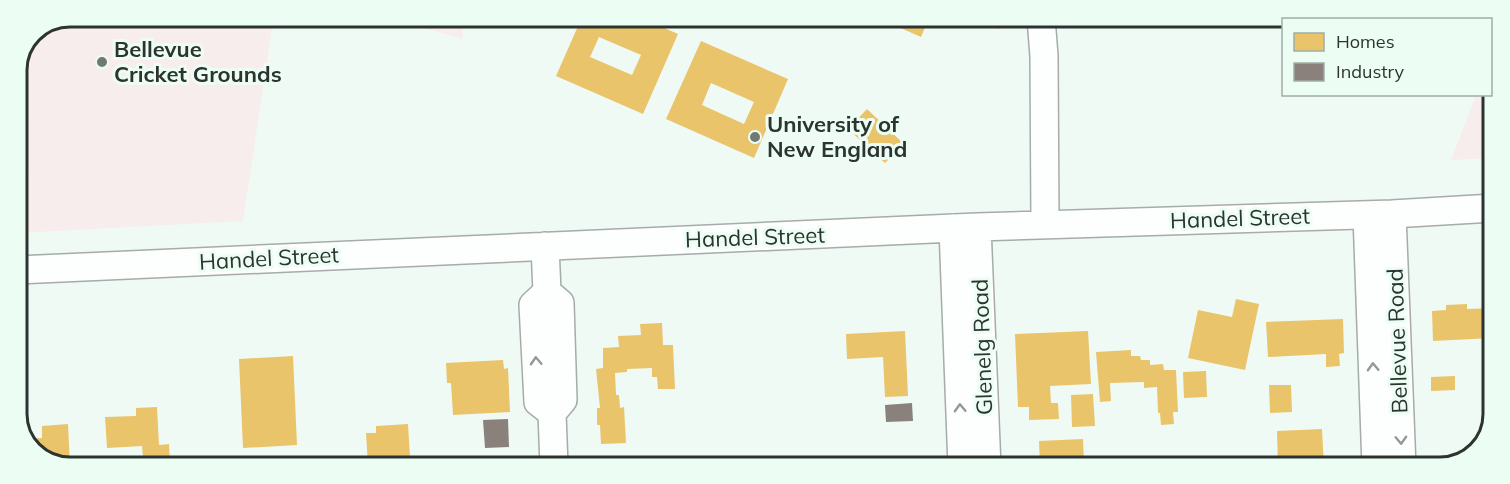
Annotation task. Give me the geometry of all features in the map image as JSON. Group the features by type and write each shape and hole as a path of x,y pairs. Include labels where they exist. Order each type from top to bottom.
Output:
{"street":[{"path":"1042,27 1044,56 1045,224"},
{"name":"Handel Street","path":"27,270 965,227 1483,209"},
{"name":"Bellevue Road","path":"1376,457 1380,214"},
{"name":"Bellevue Road","path":"1380,214 1401,457"},
{"name":"Glenelg Road","path":"962,457 965,227"},
{"name":"Glenelg Road","path":"965,227 986,457"},
{"path":"545,246 547,292 533,305 538,402 552,413 554,457"}],"shaded area":[{"path":"70,27 272,27 243,221 27,232 27,70 34,46 46,34"},
{"path":"419,27 462,27 463,39"},
{"path":"1476,96 1483,96 1483,158 1451,160"}],"building: Homes":[{"path":"578,27 662,27 678,34 643,114 556,76","holes":["599,37 641,55 632,75 590,57"]},
{"path":"898,27 925,27 921,37"},
{"path":"701,41 788,79 754,158 666,119","holes":["711,83 754,102 744,124 702,105"]},
{"path":"867,109 904,144 885,163 848,129"},
{"path":"1236,299 1259,304 1245,370 1188,358 1198,310 1232,317"},
{"path":"1467,304 1467,309 1483,308 1483,338 1433,341 1432,311 1446,310 1446,305"},
{"path":"1343,319 1344,353 1339,354 1340,366 1326,367 1326,354 1268,357 1266,322"},
{"path":"662,323 663,345 673,345 675,389 658,389 657,377 652,377 652,368 627,369 627,372 615,373 616,395 619,395 620,408 624,407 626,443 601,444 600,425 597,425 597,408 600,408 596,369 603,368 603,348 619,347 618,336 641,335 640,324"},
{"path":"905,331 908,396 885,397 883,357 847,359 846,334"},
{"path":"1088,331 1091,384 1050,386 1051,403 1058,403 1059,419 1029,420 1029,407 1018,407 1015,334"},
{"path":"1131,350 1131,356 1140,356 1141,360 1150,360 1150,365 1163,364 1164,370 1176,370 1178,412 1173,412 1174,424 1161,425 1157,387 1144,388 1144,382 1110,383 1111,401 1100,402 1096,352"},
{"path":"293,356 297,445 243,448 239,359"},
{"path":"503,360 504,369 508,368 510,412 453,415 451,383 447,383 446,363"},
{"path":"1206,371 1207,397 1184,398 1183,372"},
{"path":"1455,376 1455,390 1431,391 1431,377"},
{"path":"1269,385 1291,385 1292,412 1270,413"},
{"path":"1093,394 1095,426 1072,427 1071,395"},
{"path":"157,407 159,445 169,444 170,457 143,457 142,446 107,448 105,417 136,416 136,408"},
{"path":"68,424 70,457 51,453 34,438 42,438 42,426"},
{"path":"408,424 410,457 367,457 366,433 376,433 376,426"},
{"path":"1322,429 1323,457 1278,457 1277,431"},
{"path":"1083,439 1084,457 1040,457 1039,441"}],"building: Industry":[{"path":"912,403 913,421 886,422 885,405"},
{"path":"508,419 509,447 485,448 483,420"}],"place":[{"name":"Bellevue Cricket Grounds","path":"102,62"},
{"name":"University of New England","path":"755,137"}]}
